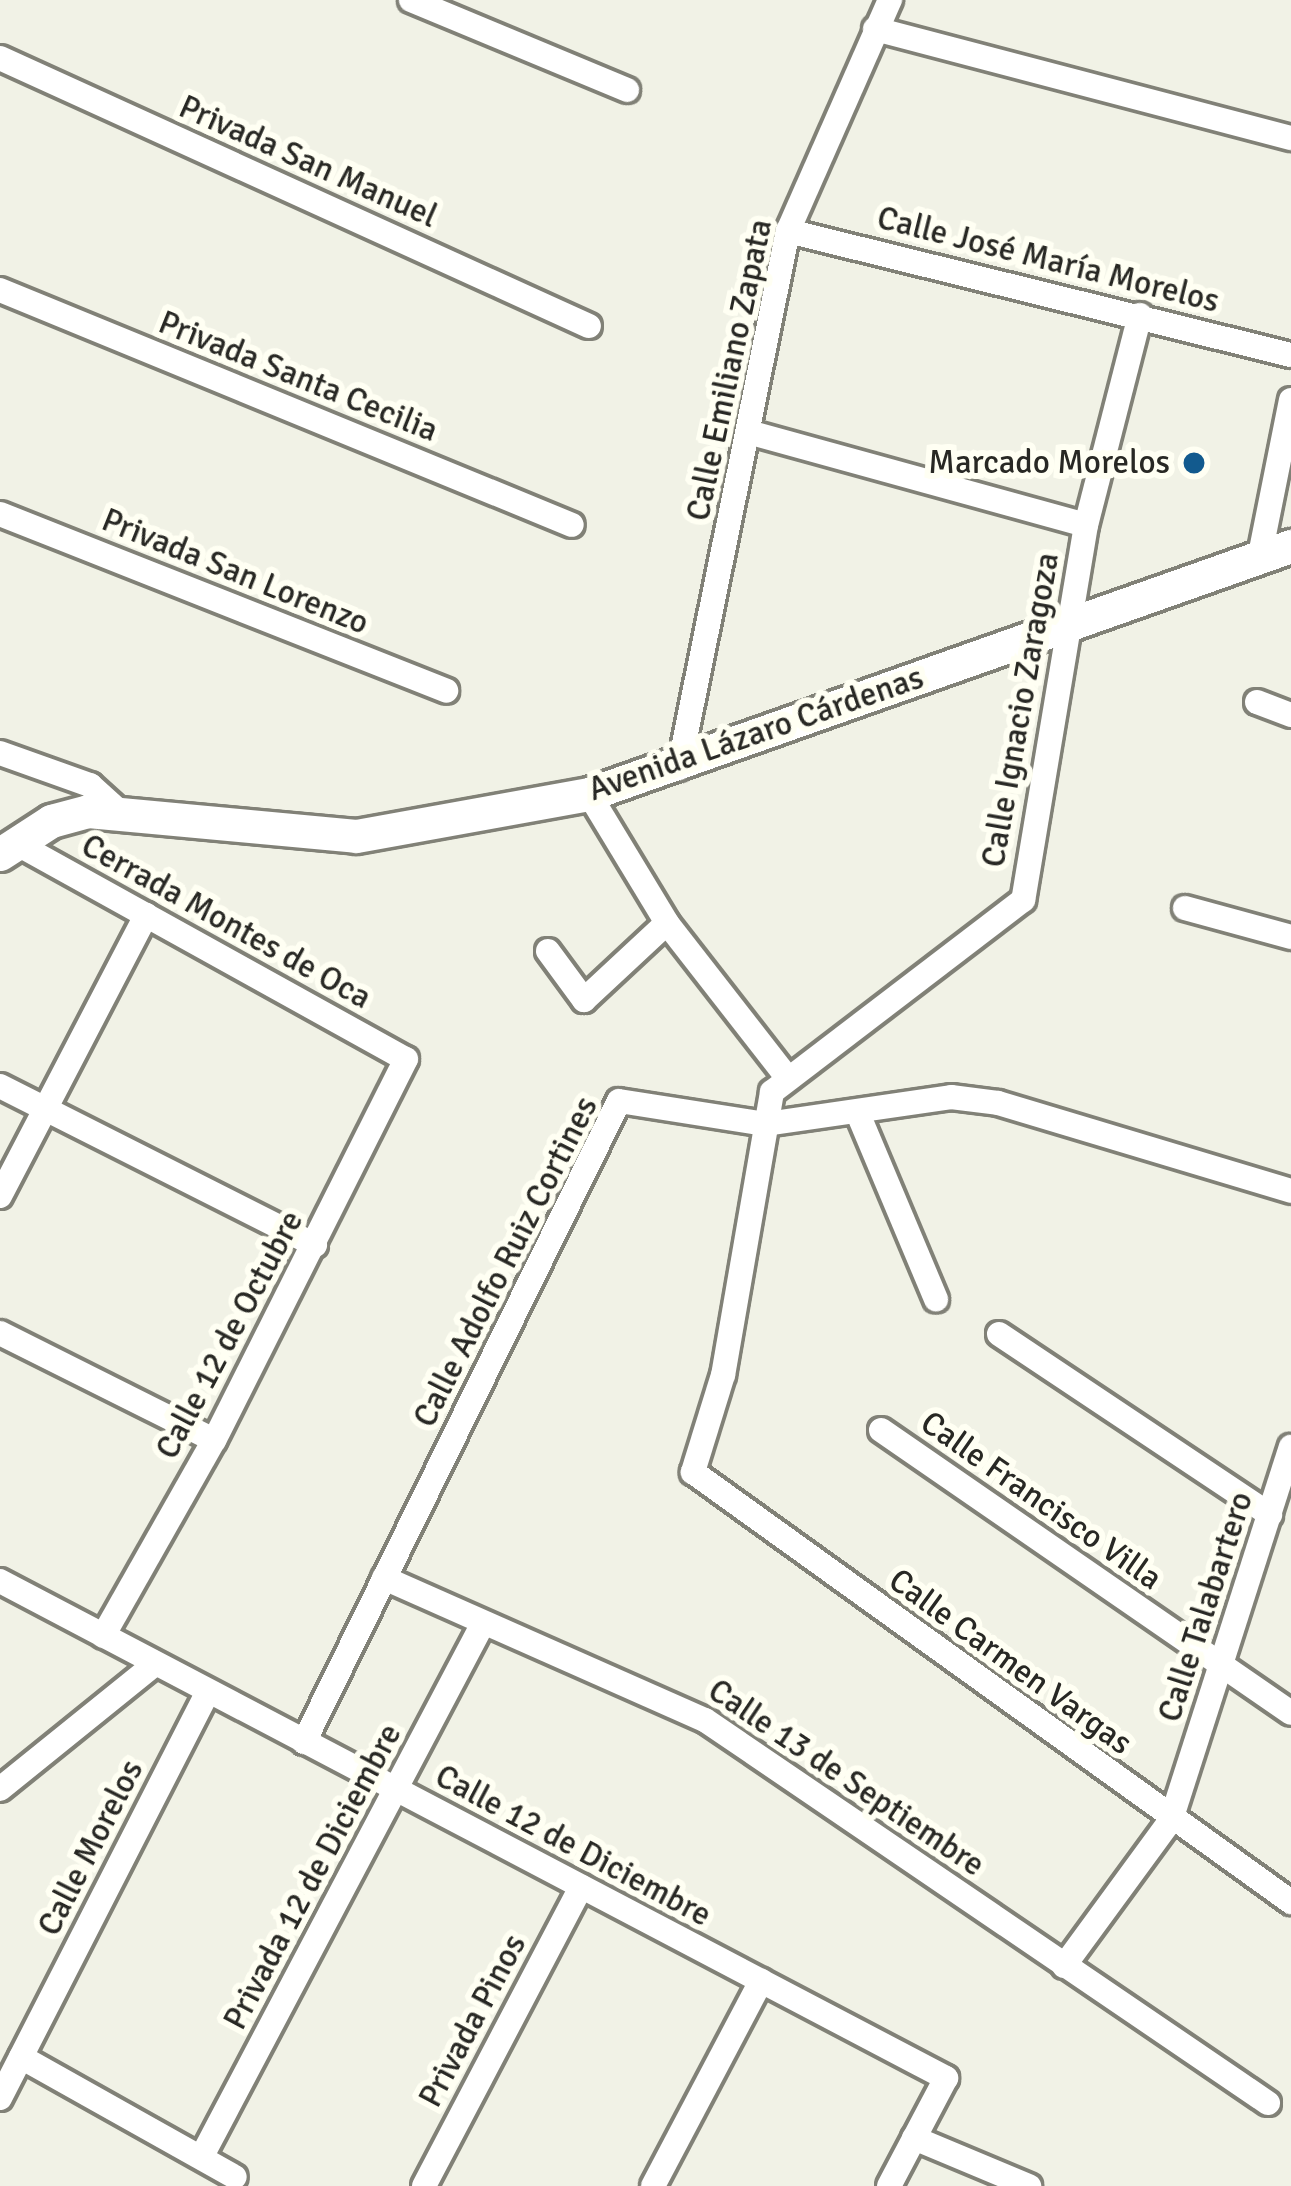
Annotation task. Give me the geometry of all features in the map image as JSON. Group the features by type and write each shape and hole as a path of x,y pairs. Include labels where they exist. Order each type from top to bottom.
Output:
{"street":[{"path":"412,0 627,90"},
{"name":"Calle Emiliano Zapata","path":"679,768 752,433 788,231 890,0"},
{"path":"875,29 1291,138"},
{"name":"Privada San Manuel","path":"0,58 589,326"},
{"name":"Calle José María Morelos","path":"788,231 1291,355"},
{"name":"Privada Santa Cecilia","path":"0,290 572,525"},
{"name":"Calle Ignacio Zaragoza","path":"693,1472 723,1376 772,1092 1023,900 1086,525 1140,315"},
{"path":"1276,551 1291,400"},
{"path":"752,433 1086,525"},
{"name":"Privada San Lorenzo","path":"0,514 446,691"},
{"name":"Avenida Lázaro Cárdenas","path":"7,848 51,821 119,811 356,836 590,794 679,768 1276,551"},
{"path":"1257,702 1291,715"},
{"path":"0,753 90,785 119,811"},
{"path":"590,794 667,922 787,1077"},
{"name":"Cerrada Montes de Oca","path":"7,848 146,915 406,1059"},
{"path":"1184,908 1291,937"},
{"path":"0,1196 146,915"},
{"path":"548,951 584,1000 667,922"},
{"name":"Calle 12 de Octubre","path":"103,1636 214,1440 406,1059"},
{"path":"0,1086 315,1245"},
{"name":"Calle Adolfo Ruiz Cortines","path":"304,1742 620,1101 766,1124 859,1117 951,1097 998,1103 1291,1191"},
{"path":"859,1117 936,1299"},
{"path":"0,1333 214,1440"},
{"path":"999,1334 1270,1515"},
{"name":"Calle Francisco Villa","path":"881,1430 1291,1713"},
{"name":"Calle Talabartero","path":"1064,1966 1171,1820 1291,1447"},
{"name":"Calle Carmen Vargas","path":"693,1472 1171,1820 1291,1901"},
{"name":"Calle 13 de Septiembre","path":"384,1578 481,1627 596,1666 705,1720 1268,2103"},
{"name":"Calle 12 de Diciembre","path":"0,1581 946,2078 914,2138"},
{"name":"Privada 12 de Diciembre","path":"202,2156 481,1627"},
{"path":"0,1789 155,1664"},
{"name":"Calle Morelos","path":"0,2098 208,1692"},
{"name":"Privada Pinos","path":"424,2186 581,1887"},
{"path":"653,2186 761,1982"},
{"path":"21,2057 235,2177"},
{"path":"889,2186 914,2138 1029,2186"}],"place":[{"name":"Marcado Morelos","path":"1194,463"}]}
